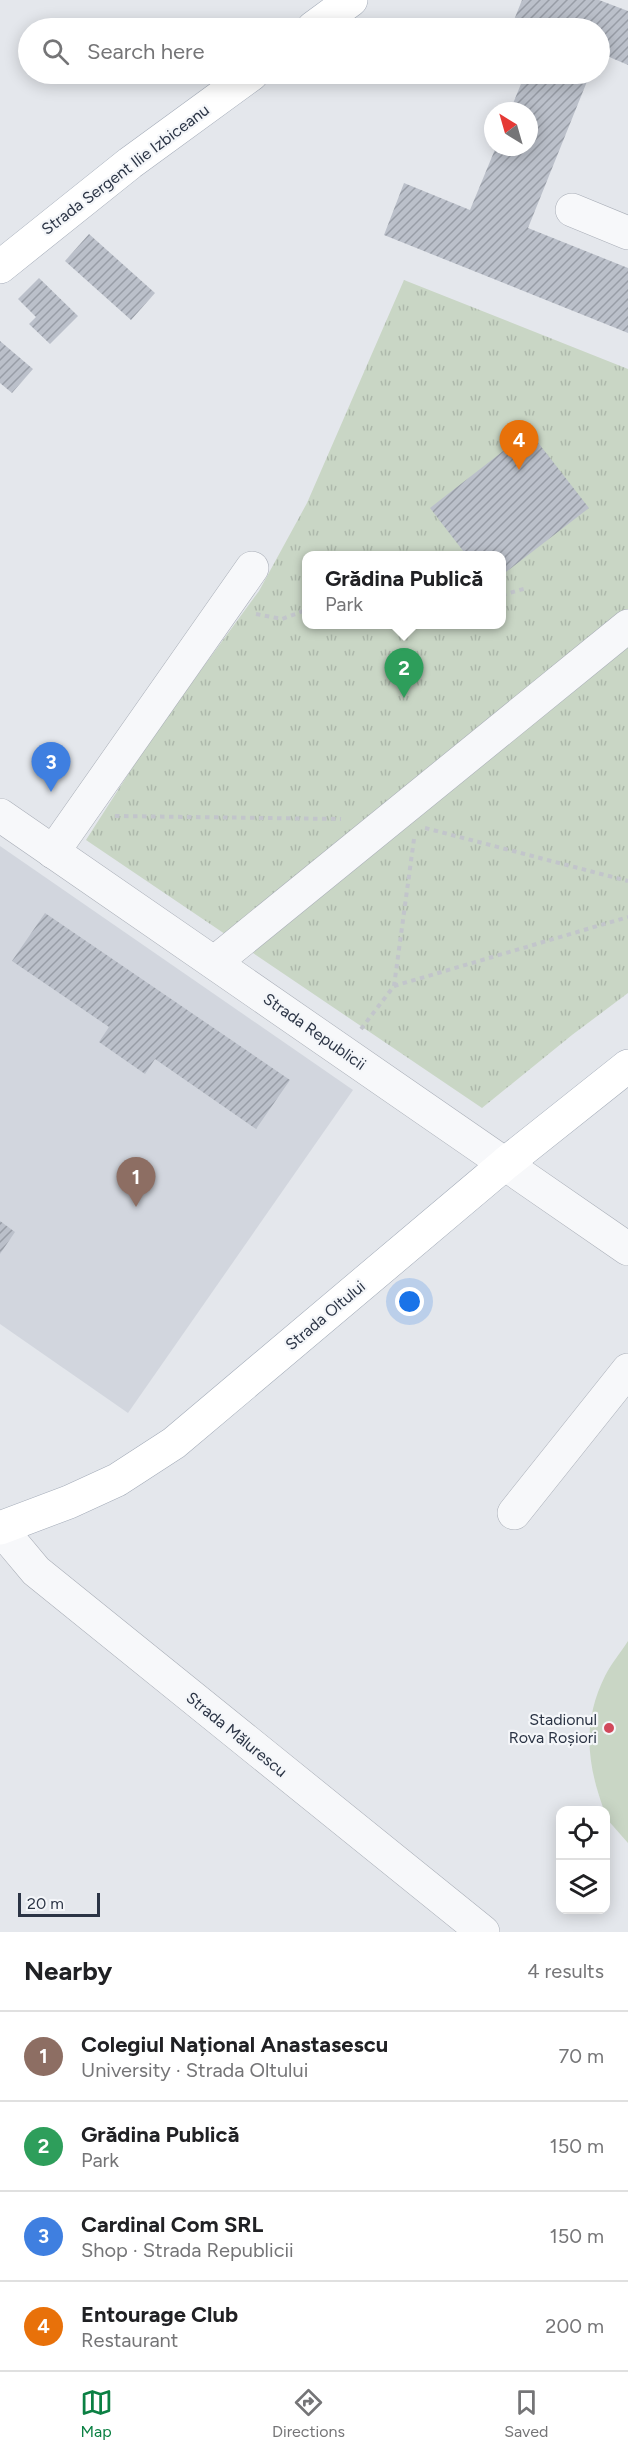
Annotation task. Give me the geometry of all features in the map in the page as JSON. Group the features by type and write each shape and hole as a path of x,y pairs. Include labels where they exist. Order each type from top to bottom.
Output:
{"main road":[{"path":"327,18 351,0"},
{"name":"Strada Sergent Ilie Izbiceanu","path":"0,267 130,163 238,84"},
{"name":"Strada Oltului","path":"0,1528 69,1502 117,1480 174,1443 506,1163 628,1066"}],"street":[{"path":"572,210 628,233"},
{"path":"53,852 252,568"},
{"path":"215,962 628,626"},
{"name":"Strada Republicii","path":"0,815 628,1249"},
{"path":"514,1513 628,1370"},
{"name":"Strada Mălurescu","path":"0,1528 36,1571 483,1932"}],"path":[{"path":"506,594 527,588"},
{"path":"226,608 282,619 302,612"},
{"path":"344,1051 394,986 414,837"},
{"path":"394,986 628,917"}],"shaded area":[{"path":"0,846 353,1090 128,1413 0,1324"}],"green space":[{"path":"404,280 628,369 628,993 482,1108 86,840 154,734 259,591 307,503"},
{"name":"Stadionul Rova Roșiori","path":"628,1641 628,1843 610,1823 610,1806 603,1806 591,1760 590,1726 598,1693 607,1672"}],"building":[{"path":"522,0 599,0 628,11 628,65 610,57 610,18 515,18"},
{"path":"521,84 586,84 528,228 628,268 628,333 384,235 404,183 470,210 492,156 538,156 538,102 514,102"},
{"path":"89,234 155,293 131,320 65,261"},
{"path":"39,278 78,316 50,344 29,324 36,317 18,299"},
{"path":"0,341 33,369 12,393 0,383"},
{"path":"529,431 589,508 506,572 506,551 463,551 430,508"},
{"path":"45,913 290,1080 256,1129 155,1059 145,1074 99,1042 109,1027 12,961"},
{"path":"0,1221 15,1232 0,1254"}],"place":[{"name":"Entourage Club","path":"519,470"},
{"name":"Grădina Publică","path":"404,698"},
{"name":"Cardinal Com SRL","path":"51,792"},
{"name":"Colegiul Național Anastasescu","path":"136,1207"},
{"name":"Stadionul Rova Roșiori","path":"609,1728"}]}
